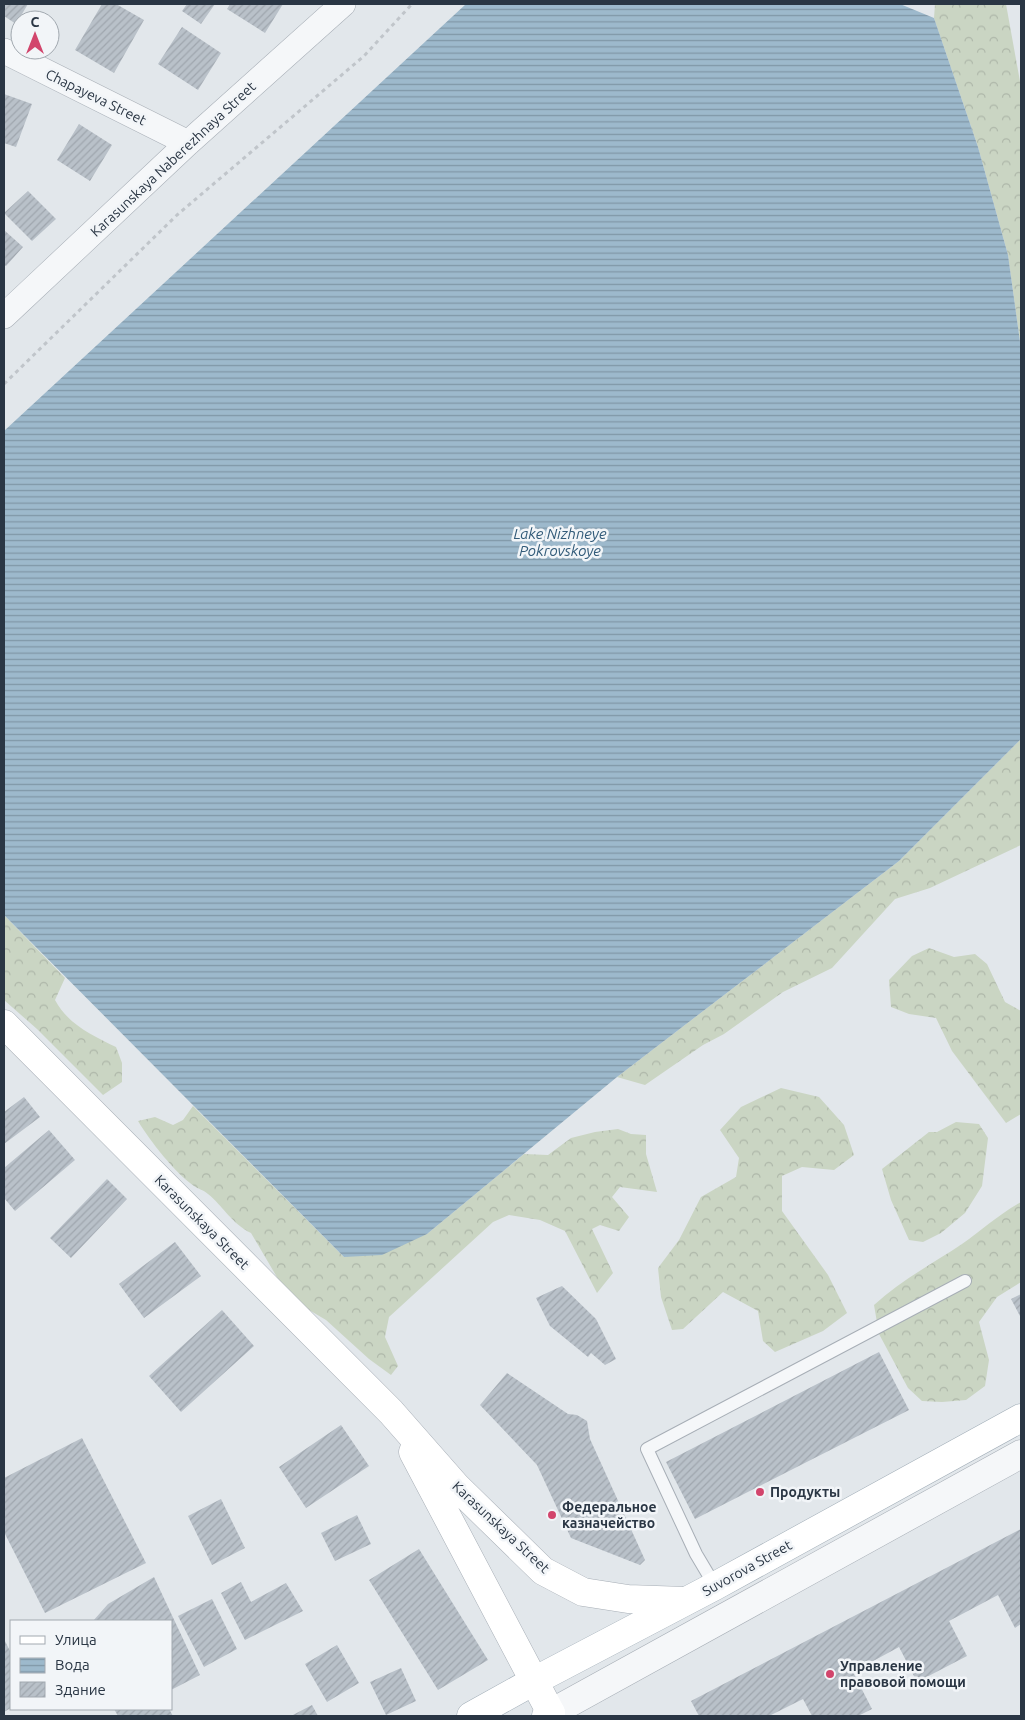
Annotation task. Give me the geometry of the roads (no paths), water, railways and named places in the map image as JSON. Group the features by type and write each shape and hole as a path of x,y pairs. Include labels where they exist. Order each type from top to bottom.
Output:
{"main road":[{"name":"Karasunskaya Street","path":"4,1024 399,1421 456,1486 543,1571 583,1592 628,1599 685,1601"},
{"name":"Suvorova Street","path":"471,1716 716,1586 1021,1418"},
{"name":"Karasunskaya Street","path":"399,1421 425,1477 534,1681 550,1715"}],"street":[{"name":"Karasunskaya Naberezhnaya Street","path":"4,316 188,143 343,4"},
{"name":"Chapayeva Street","path":"4,51 188,143"},
{"path":"550,1715 1021,1454"}],"lane":[{"path":"716,1586 696,1554 648,1449 964,1280"}],"water":[{"name":"Lake Nizhneye Pokrovskoye","path":"466,4 900,4 934,18 978,147 1008,255 1021,349 1021,739 899,861 617,1077 427,1234 382,1255 344,1257 4,915 4,431"}],"place":[{"name":"Продукты","path":"760,1492"},
{"name":"Федеральное казначейство","path":"552,1515"},
{"name":"Управление правовой помощи","path":"830,1674"}]}
